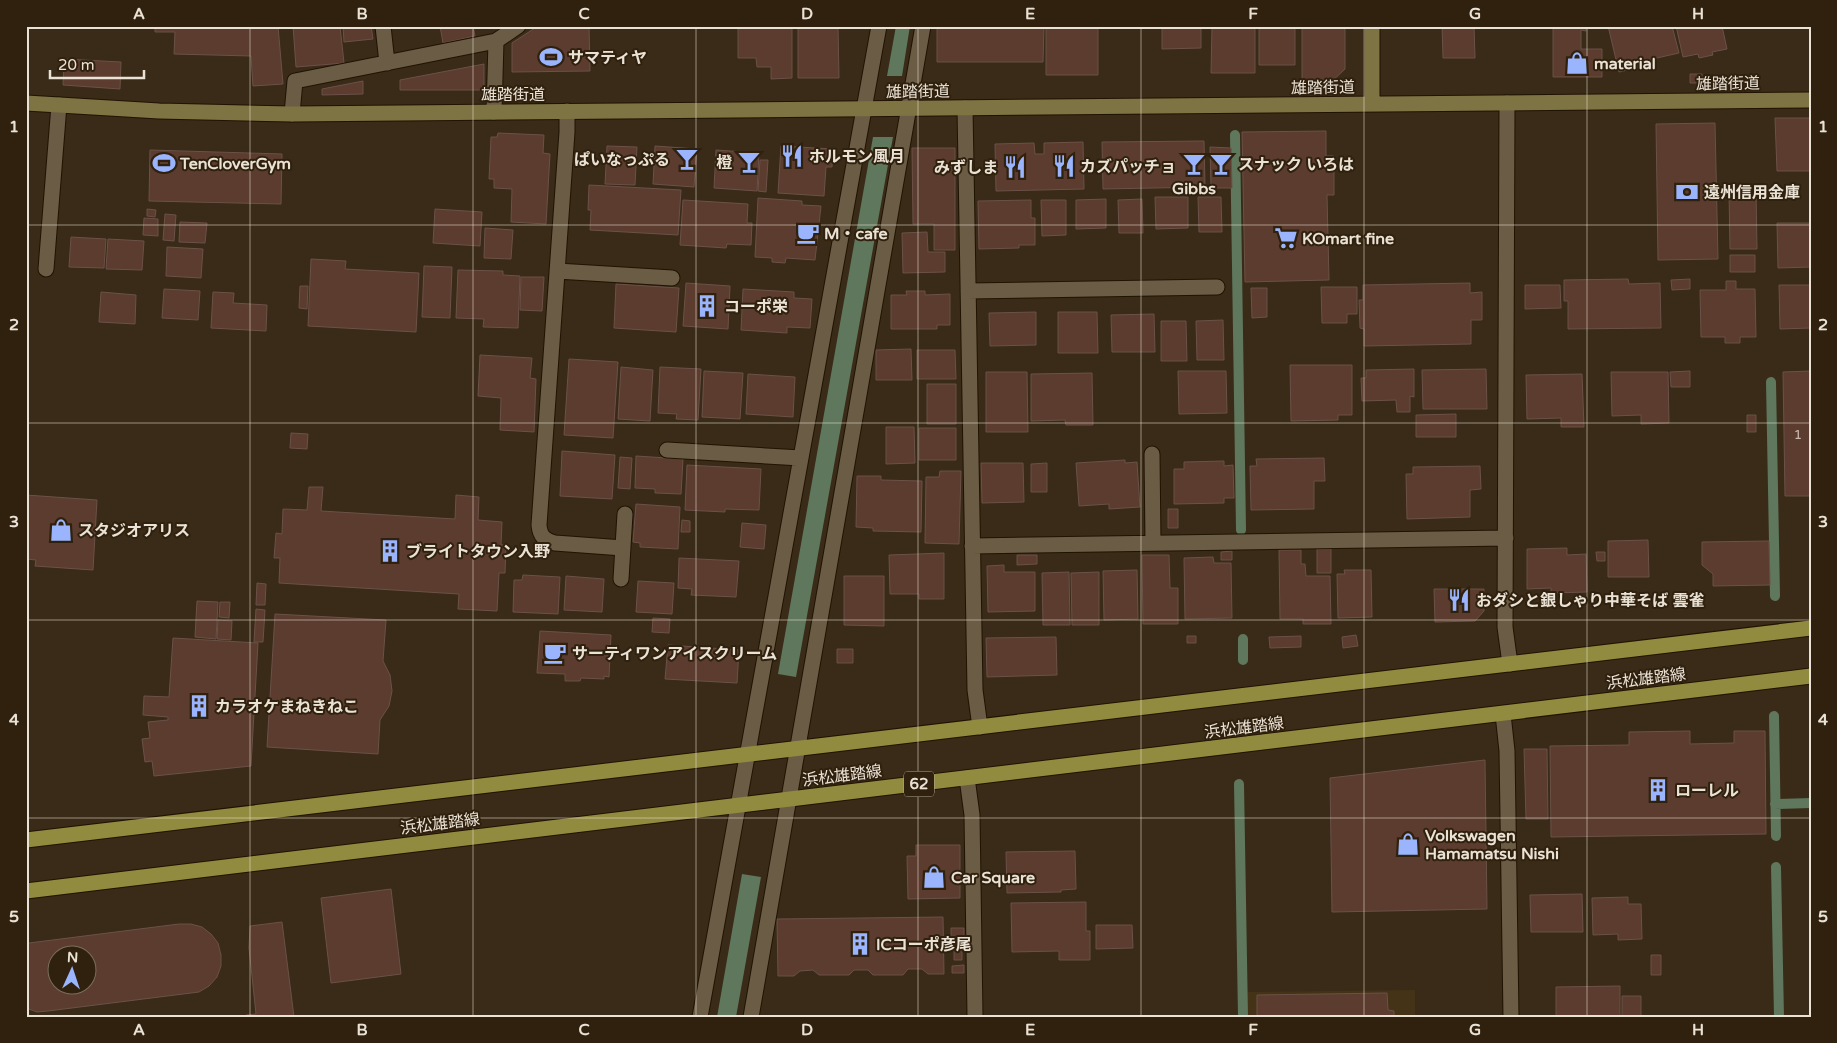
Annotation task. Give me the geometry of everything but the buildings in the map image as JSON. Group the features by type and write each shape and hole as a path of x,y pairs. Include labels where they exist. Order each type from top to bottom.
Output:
{"main road":[{"name":"浜松雄踏線","path":"26,840 1811,628"},
{"name":"浜松雄踏線","path":"26,891 1811,676"}],"street":[{"path":"384,26 387,63"},
{"path":"292,114 294,81 496,41 518,26"},
{"path":"700,1017 879,26"},
{"path":"751,1017 923,26"},
{"path":"1372,26 1372,104"},
{"path":"494,112 496,41"},
{"name":"雄踏街道","path":"26,103 159,111 292,114 1811,100"},
{"path":"1507,103 1506,627 1510,664"},
{"path":"46,269 59,105"},
{"path":"965,108 975,690 980,727"},
{"path":"567,111 568,132 539,525 540,534 546,541 555,543 623,548"},
{"path":"557,271 672,278"},
{"path":"968,291 1217,287"},
{"path":"667,450 801,458"},
{"path":"1152,454 1153,544"},
{"path":"621,579 625,514"},
{"path":"972,546 1506,538"},
{"path":"1503,714 1507,751 1511,1017"},
{"path":"967,778 972,815 975,1017"}],"shaded area":[{"path":"896,26 910,26 902,76 887,76"},
{"path":"873,137 893,137 796,677 778,674"},
{"path":"742,874 761,877 736,1017 717,1017"},
{"path":"1415,990 1415,1017 1247,1017 1247,992"}],"waterway":[{"path":"1235,135 1241,530"},
{"path":"1771,382 1775,596"},
{"path":"1243,639 1243,660"},
{"path":"1774,716 1776,836"},
{"path":"1239,784 1243,1017"},
{"path":"1775,804 1811,803"},
{"path":"1776,867 1779,1017"}],"place":[{"name":"サマティヤ","path":"551,57"},
{"name":"material","path":"1577,63"},
{"name":"ホルモン風月","path":"792,156"},
{"name":"ぱいなっぷる","path":"687,159"},
{"name":"橙","path":"749,162"},
{"name":"TenCloverGym","path":"164,163"},
{"name":"Gibbs","path":"1194,164"},
{"name":"スナック いろは","path":"1221,164"},
{"name":"カズパッチョ","path":"1064,166"},
{"name":"みずしま","path":"1015,167"},
{"name":"遠州信用金庫","path":"1687,192"},
{"name":"M・cafe","path":"808,233"},
{"name":"KOmart fine","path":"1286,238"},
{"name":"コーポ栄","path":"707,306"},
{"name":"スタジオアリス","path":"61,530"},
{"name":"ブライトタウン入野","path":"390,551"},
{"name":"おダシと銀しゃり中華そば 雲雀","path":"1459,600"},
{"name":"サーティワンアイスクリーム","path":"555,653"},
{"name":"カラオケまねきねこ","path":"199,706"},
{"name":"ローレル","path":"1658,790"},
{"name":"Volkswagen Hamamatsu Nishi","path":"1408,844"},
{"name":"Car Square","path":"934,877"},
{"name":"ICコーポ彦尾","path":"860,944"}]}
